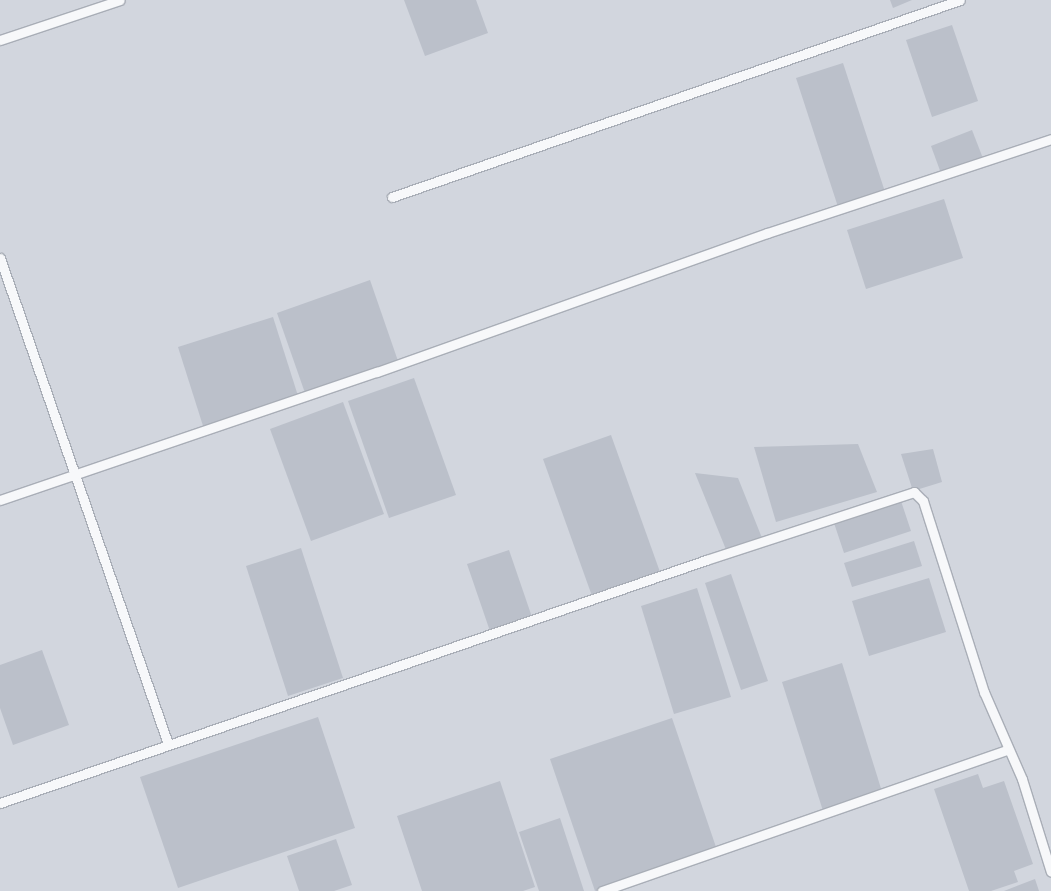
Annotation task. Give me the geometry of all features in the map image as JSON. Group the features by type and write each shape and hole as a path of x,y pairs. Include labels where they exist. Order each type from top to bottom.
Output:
{"lane":[{"path":"0,40 120,0"},
{"path":"392,197 960,0"},
{"path":"0,500 378,372 579,298 1051,139"},
{"path":"0,258 168,744"},
{"path":"0,804 168,744 914,492 923,501 984,692 1022,779 1051,872"},
{"path":"602,891 1008,750"}],"shaded area":[{"path":"0,0 1051,0 1051,891 0,891"}],"building":[{"path":"404,0 476,0 488,33 425,56"},
{"path":"890,0 912,0 893,8"},
{"path":"952,25 978,101 932,117 906,40"},
{"path":"843,63 887,198 840,213 796,78"},
{"path":"972,130 984,161 942,176 931,146"},
{"path":"944,199 963,258 866,289 847,230"},
{"path":"370,280 398,361 305,393 277,313"},
{"path":"273,317 299,399 204,429 178,347"},
{"path":"414,378 456,495 389,518 348,401"},
{"path":"343,402 384,514 311,541 270,429"},
{"path":"611,435 660,572 592,596 543,459"},
{"path":"858,444 877,492 776,522 754,447"},
{"path":"933,449 942,482 913,491 901,454"},
{"path":"695,473 738,478 762,538 727,552"},
{"path":"901,501 911,531 844,553 834,523"},
{"path":"914,541 922,566 852,587 844,563"},
{"path":"301,548 343,678 288,696 246,566"},
{"path":"509,550 534,623 492,637 467,564"},
{"path":"731,574 768,681 741,690 705,583"},
{"path":"929,578 946,632 869,656 852,601"},
{"path":"697,588 731,697 674,714 641,606"},
{"path":"42,650 69,725 13,745 0,708 0,665"},
{"path":"842,663 883,795 824,814 782,682"},
{"path":"318,717 355,828 178,888 140,777"},
{"path":"672,718 717,850 595,891 550,759"},
{"path":"978,774 983,788 1004,781 1033,864 1014,871 1018,882 991,891 969,891 934,789"},
{"path":"500,781 535,887 523,891 422,891 397,816"},
{"path":"560,818 584,891 539,891 519,832"},
{"path":"336,839 352,885 334,891 299,891 287,856"},
{"path":"1035,879 1039,891 1004,891"}]}
